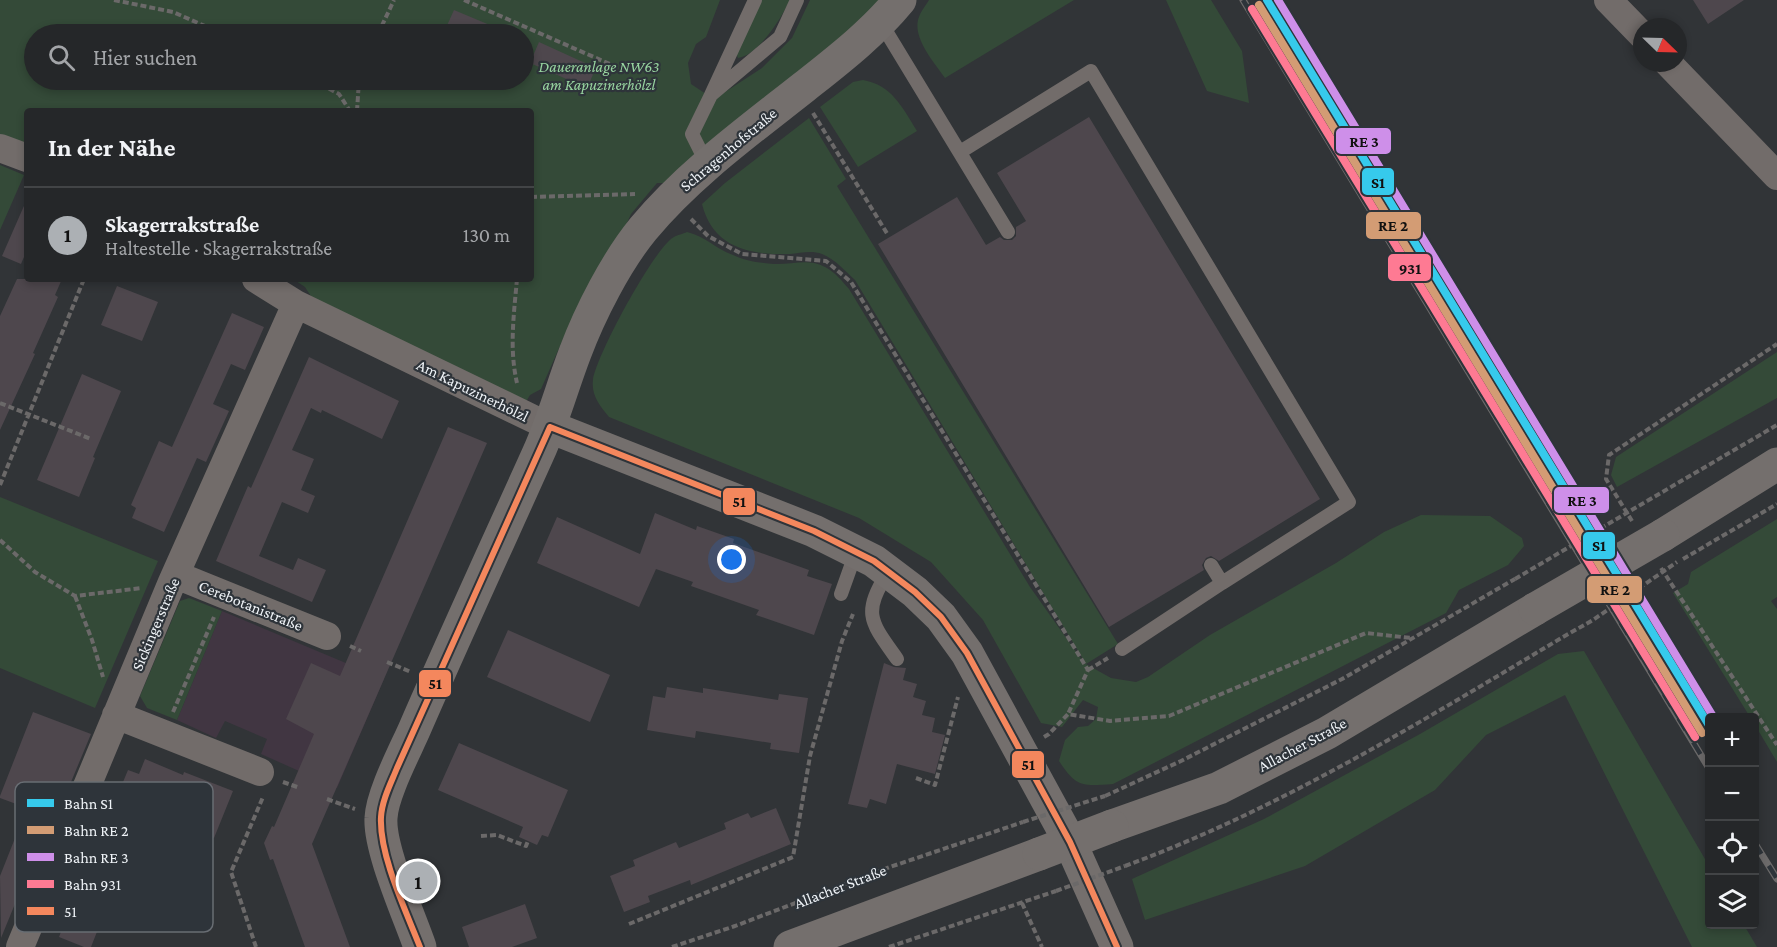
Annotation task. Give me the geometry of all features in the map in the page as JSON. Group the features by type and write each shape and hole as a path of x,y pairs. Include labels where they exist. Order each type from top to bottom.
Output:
{"street":[{"path":"1614,2 1633,24"},
{"name":"Schragenhofstraße","path":"420,947 387,854 381,833 381,816 387,795 435,683 550,427 576,351 610,278 641,231 676,193 707,164 799,91 891,12"},
{"path":"1677,72 1777,176"},
{"path":"0,148 24,157"},
{"name":"Am Kapuzinerhölzl","path":"261,282 296,304 550,427 814,531 873,561 915,592 941,617 967,653 974,667 1038,743 1075,827 1117,947"},
{"name":"Sickingerstraße","path":"88,782 174,578 296,304"},
{"name":"Allacher Straße","path":"790,947 1039,854 1108,811 1220,788 1327,733 1535,609 1670,549 1777,464"},
{"name":"Cerebotanistraße","path":"174,578 223,594 327,636"},
{"path":"116,715 164,734 264,780"},
{"name":"Sickingerstraße","path":"20,947 26,932"}],"lane":[{"path":"707,164 692,134 755,0"},
{"path":"711,95 780,37 796,0"},
{"path":"891,12 960,152 1008,232"},
{"path":"960,152 1090,71 1349,502 1122,649"},
{"path":"841,594 856,552"},
{"path":"1211,565 1222,583"},
{"path":"888,572 875,593 871,611 876,630 897,659"}],"path":[{"path":"114,0 173,12 200,24"},
{"path":"383,24 394,0"},
{"path":"464,0 519,24"},
{"path":"534,31 612,65"},
{"path":"332,90 339,94 348,108"},
{"path":"357,108 358,90"},
{"path":"799,91 888,235"},
{"path":"534,197 676,193 692,220 708,236 742,254 826,261 850,282 1088,670 1068,714 1038,743"},
{"path":"0,485 83,282"},
{"path":"517,282 513,326 514,369 518,385"},
{"path":"0,403 91,439"},
{"name":"Allacher Straße","path":"672,947 735,926 890,867 1023,822 1108,811 1181,761 1342,679 1777,425"},
{"path":"890,947 1022,903 1179,846 1299,789 1433,715 1593,620 1670,549 1777,504"},
{"path":"0,540 36,572 75,596 116,715"},
{"path":"75,596 174,578"},
{"path":"164,734 223,594"},
{"path":"629,924 793,857 810,756 842,641 854,610"},
{"path":"1068,714 1110,721 1169,716 1366,633 1411,639"},
{"path":"916,778 935,785 957,699 974,667"},
{"path":"256,947 231,872 264,780"},
{"path":"1075,801 1075,827"},
{"path":"481,836 497,835 526,846 528,841"},
{"path":"1103,862 1112,883"},
{"path":"1022,903 1042,947"}],"shaded area":[{"path":"222,611 384,679 337,788 261,754 267,739 225,721 216,738 177,720"}],"green space":[{"name":"Daueranlage NW63 am Kapuzinerhölzl","path":"0,0 720,0 706,37 696,44 688,63 691,84 706,94 719,96 762,68 792,38 810,0 887,0 666,183 657,183 631,214 604,273 564,337 541,389 530,395 521,410 316,304 305,287 298,282 534,282 534,108 24,108 24,145 0,135"},
{"path":"758,0 790,0 761,43 746,56 738,58 735,50"},
{"path":"929,0 1074,0 945,78 925,49 918,33 919,17"},
{"path":"1166,0 1211,0 1242,51 1249,103 1207,91"},
{"path":"863,80 889,92 917,131 858,167 820,107 853,82"},
{"path":"809,118 846,179 837,186 1118,644 1086,664 855,280 836,262 818,253 761,253 735,246 715,231 707,219 702,204 725,183"},
{"path":"0,165 24,175 0,230"},
{"path":"687,232 743,259 774,264 800,262 819,264 829,269 841,280 849,289 1030,587 1084,663 1111,678 1136,682 1148,677 1210,635 1336,563 1384,532 1421,515 1490,516 1522,538 1524,546 1508,565 1459,590 1446,613 1113,784 1087,785 1081,783 1071,776 1059,761 1065,740 1078,727 1088,726 1096,719 1098,707 1083,700 1062,727 1041,723 983,620 931,562 859,518 609,417 602,409 595,395 593,380 604,349 653,261 674,237"},
{"path":"1777,352 1777,398 1617,487 1611,475 1616,457"},
{"path":"0,497 158,561 95,708 0,668"},
{"path":"1777,519 1777,597 1771,601 1777,609 1777,762 1759,732 1759,713 1748,713 1673,593 1688,584 1691,572"},
{"path":"189,598 222,611 177,720 147,708 140,696 180,601"},
{"path":"1584,651 1705,859 1705,929 1746,929 1757,947 1692,947 1565,695 1486,735 1435,790 1305,866 1145,920 1132,879 1264,819 1420,734 1558,654"}],"building":[{"path":"1693,0 1744,0 1708,24"},
{"path":"454,10 487,24 448,24"},
{"path":"539,42 596,68 587,88 534,65 534,54"},
{"path":"1089,117 1320,499 1219,561 1211,556 1206,558 1202,565 1204,570 1109,627 878,244 957,197 986,245 1000,237 1004,240 1012,240 1016,236 1016,227 1026,221 997,173"},
{"path":"24,206 24,257 21,264 2,256"},
{"path":"17,279 24,279 24,282 61,282 55,295 58,297 33,353 35,354 0,430 0,316"},
{"path":"117,286 158,302 142,341 101,325"},
{"path":"232,313 264,327 245,370 231,364 213,404 229,411 206,462 197,458 164,532 132,518 136,508 131,505 159,441 172,447"},
{"path":"309,357 399,401 382,439 322,410 321,413 311,408 292,450 314,459 301,490 315,496 308,513 282,502 259,556 293,570 298,558 326,570 312,602 216,561 248,486 251,488"},
{"path":"82,374 121,391 79,497 37,480"},
{"path":"448,427 487,443 312,844 350,947 305,947 273,859 270,860 264,843 272,826 274,827 314,734 286,719 311,663 340,676"},
{"path":"655,513 696,530 697,526 734,539 733,543 809,570 807,576 832,584 814,635 756,615 759,610 691,586 693,582 656,569 639,607 537,563 557,517 640,554"},
{"path":"508,630 610,675 590,722 487,677"},
{"path":"884,663 906,668 903,680 917,684 913,697 926,701 922,715 935,718 932,732 945,735 935,774 897,764 886,804 870,799 867,808 848,804"},
{"path":"667,687 703,693 703,688 778,700 779,694 808,698 799,753 770,749 771,743 696,731 695,738 647,730 653,696 665,698"},
{"path":"33,712 91,734 71,782 15,782 15,804 0,796"},
{"path":"459,743 568,790 548,837 542,835 537,845 519,837 523,827 438,790"},
{"path":"145,759 183,775 184,772 210,782 123,782 128,770 139,774"},
{"path":"213,783 233,791 213,838"},
{"path":"776,808 791,844 691,885 690,880 648,896 650,902 624,912 610,876 635,866 633,860 676,842 679,848 726,829 724,823 748,813 751,818"},
{"path":"15,838 15,904 1,938 0,876"},
{"path":"525,904 537,938 512,947 469,947 462,927"},
{"path":"61,932 97,932 91,947 84,947 59,937"}],"railway":[{"path":"1243,0 1708,767"},
{"path":"1759,850 1777,879"}],"rail line":[{"name":"S1","path":"1267,0 1705,719"},
{"name":"931","path":"1252,9 1695,737"}],"transit line":[{"path":"1278,0 1711,713"},
{"path":"1259,5 1702,733"},
{"name":"51","path":"550,427 814,531 874,561 915,592 941,617 967,653 1070,842 1117,947"},
{"name":"51","path":"420,947 394,883 384,848 381,817 383,804 550,427"}],"place":[{"name":"Skagerrakstraße","path":"418,881"}]}
